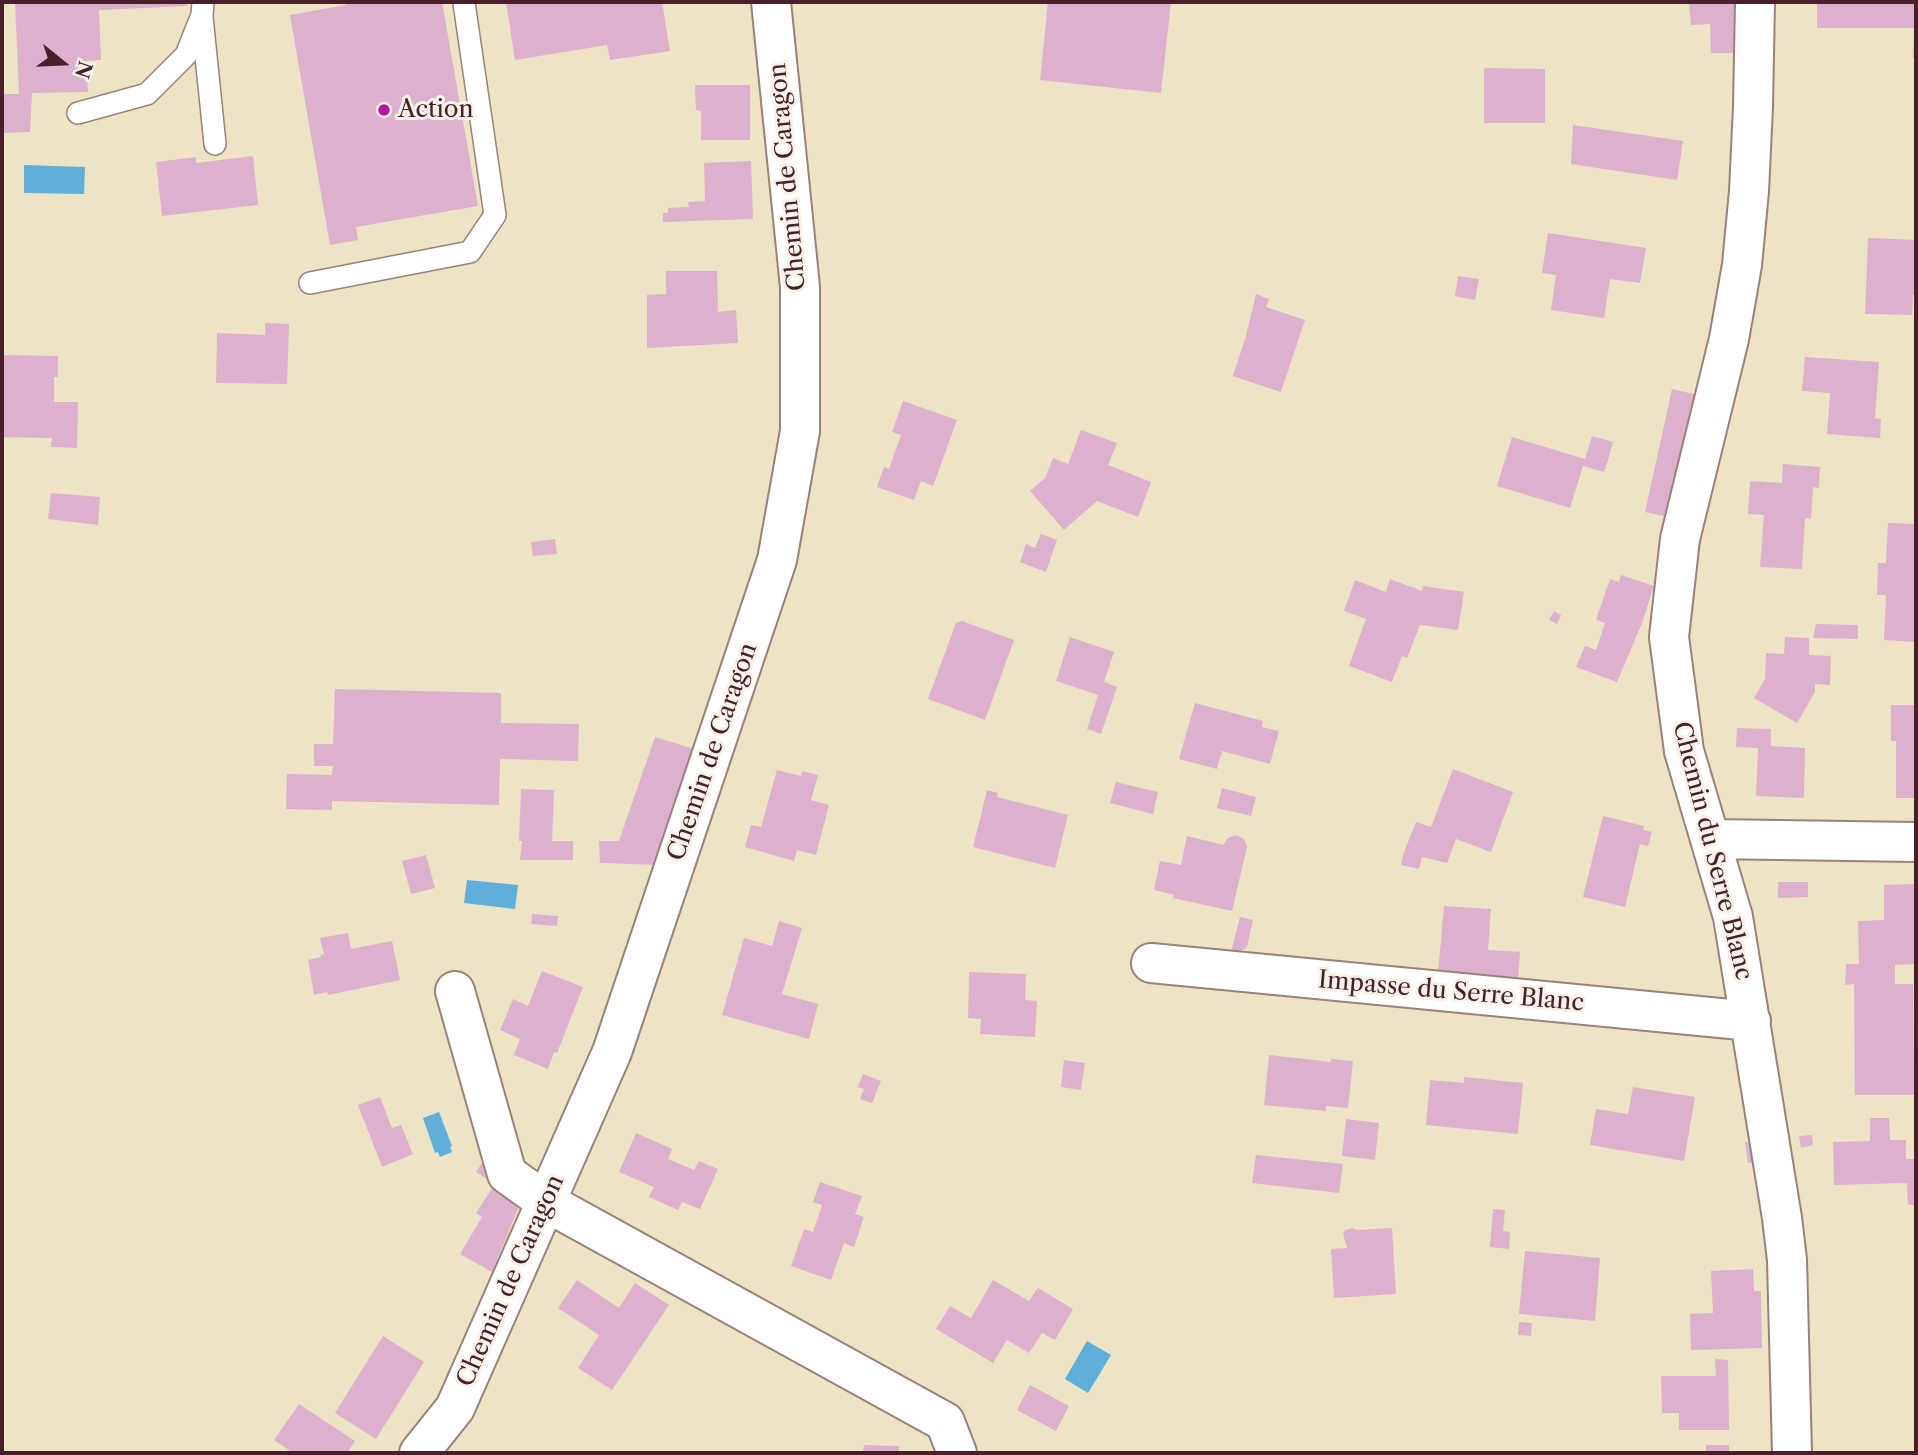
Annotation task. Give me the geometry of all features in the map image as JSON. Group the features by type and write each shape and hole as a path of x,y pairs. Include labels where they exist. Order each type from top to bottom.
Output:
{"street":[{"name":"Chemin de Caragon","path":"419,1453 455,1408 612,1052 777,561 800,431 800,287 771,2"},
{"name":"Chemin du Serre Blanc","path":"1755,2 1749,191 1742,265 1729,339 1680,539 1669,637 1684,751 1733,917 1787,1259 1792,1453"},
{"path":"1710,839 1916,842"},
{"name":"Impasse du Serre Blanc","path":"1151,963 1751,1021"},
{"path":"455,991 507,1174 546,1202 945,1422 957,1453"}],"lane":[{"path":"310,283 470,252 495,215 464,3"},
{"path":"78,113 147,94 186,55 203,8"},
{"path":"203,8 215,144"}],"water":[{"path":"24,165 85,167 84,194 24,193"},
{"path":"467,880 518,885 515,909 464,903"},
{"path":"439,1112 452,1146 452,1152 440,1157 438,1152 435,1153 423,1118"},
{"path":"1087,1341 1111,1355 1088,1393 1065,1379"}],"building":[{"path":"15,2 187,2 187,6 99,10 101,60 86,61 88,92 32,93 30,132 2,133 2,94 19,94"},
{"name":"Action","path":"346,2 442,2 478,206 356,227 358,240 330,245 290,15 346,5"},
{"path":"506,2 662,2 670,51 610,60 607,45 515,60"},
{"path":"1048,2 1171,2 1161,93 1040,80"},
{"path":"1689,2 1744,2 1743,53 1711,53 1710,24 1691,25"},
{"path":"1817,2 1916,2 1916,28 1817,28"},
{"path":"1916,29 1916,58 1913,58"},
{"path":"1484,68 1545,69 1545,123 1484,123"},
{"path":"695,85 750,85 750,140 701,140 701,111 696,110"},
{"path":"1573,125 1683,141 1677,180 1571,164"},
{"path":"253,156 258,205 162,216 156,162 196,157 196,163"},
{"path":"751,161 753,219 663,222 663,213 668,213 668,208 689,207 688,202 705,201 704,163"},
{"path":"1548,233 1646,248 1640,283 1610,279 1604,318 1551,310 1556,275 1542,273"},
{"path":"1868,238 1916,240 1916,295 1913,295 1912,315 1865,314"},
{"path":"666,271 717,271 718,312 736,310 738,343 647,348 647,295 666,294"},
{"path":"1458,276 1479,279 1475,300 1455,296"},
{"path":"1256,294 1269,299 1266,307 1305,320 1281,392 1233,376"},
{"path":"265,323 289,324 287,384 216,383 217,333 265,335"},
{"path":"2,355 58,356 58,377 54,377 54,402 78,402 77,448 51,447 52,438 2,437"},
{"path":"1805,357 1879,362 1875,418 1881,419 1880,438 1827,434 1830,393 1802,391"},
{"path":"1672,389 1702,396 1673,518 1645,512"},
{"path":"903,401 957,420 933,486 921,481 914,500 877,487 884,467 889,469 901,435 892,432"},
{"path":"1081,430 1117,443 1108,465 1151,482 1138,517 1097,501 1064,530 1030,491 1045,478 1053,458 1068,464"},
{"path":"1592,436 1613,442 1609,457 1604,472 1583,466 1570,508 1497,486 1512,437 1585,459"},
{"path":"1783,464 1820,467 1819,488 1813,487 1811,519 1805,518 1802,569 1760,567 1764,515 1748,514 1750,481 1782,483"},
{"path":"51,493 100,497 98,525 48,519"},
{"path":"1888,523 1916,524 1916,642 1884,640 1886,595 1877,595 1878,563 1886,563"},
{"path":"1041,534 1057,540 1046,572 1020,562 1026,544 1035,548"},
{"path":"555,539 557,554 533,556 531,542"},
{"path":"1621,575 1654,586 1642,623 1617,682 1576,667 1585,646 1596,650 1605,623 1596,620 1610,579 1619,582"},
{"path":"1390,579 1422,591 1423,586 1464,592 1458,630 1420,625 1407,658 1402,656 1392,682 1349,666 1366,619 1344,611 1355,580 1386,592"},
{"path":"1554,611 1561,615 1557,624 1549,620"},
{"path":"962,621 1014,640 985,720 928,699 956,623"},
{"path":"1816,624 1858,625 1858,639 1813,638"},
{"path":"1070,637 1114,652 1104,682 1117,687 1101,734 1087,729 1098,695 1056,681"},
{"path":"1785,637 1809,638 1809,655 1831,656 1830,685 1815,684 1815,692 1797,723 1754,698 1765,679 1766,653 1784,654"},
{"path":"335,689 501,693 501,723 579,724 578,761 500,759 499,805 332,801 332,810 286,809 287,774 332,775 333,766 314,766 314,744 333,744"},
{"path":"1195,703 1263,721 1262,727 1279,731 1270,764 1222,751 1217,769 1179,759"},
{"path":"1891,705 1916,705 1916,798 1896,798 1896,741 1891,741"},
{"path":"1737,728 1771,729 1771,746 1805,748 1804,798 1756,796 1758,748 1736,747"},
{"path":"655,737 697,750 660,865 600,863 599,841 619,841"},
{"path":"1453,769 1513,792 1491,852 1456,839 1447,863 1422,857 1419,869 1401,865 1416,822 1431,827"},
{"path":"777,770 801,776 802,771 818,775 811,800 829,805 816,855 797,850 794,861 745,847 751,825 761,827"},
{"path":"1116,782 1158,792 1153,814 1110,803"},
{"path":"1222,788 1256,797 1251,816 1217,808"},
{"path":"521,789 554,790 552,841 573,841 573,860 520,860"},
{"path":"987,790 998,793 997,797 1068,815 1055,868 973,847"},
{"path":"1603,816 1644,826 1643,830 1652,832 1648,846 1640,844 1625,907 1583,897"},
{"path":"1236,835 1244,839 1247,847 1232,911 1173,898 1174,895 1154,890 1160,861 1181,865 1187,836 1223,845 1228,838"},
{"path":"426,855 435,888 411,894 402,861"},
{"path":"1778,882 1808,882 1808,897 1778,898"},
{"path":"1916,884 1916,964 1895,965 1895,984 1913,984 1914,1095 1855,1095 1854,984 1845,985 1846,964 1859,964 1858,921 1884,920 1884,885"},
{"path":"1444,906 1491,909 1488,950 1520,952 1518,980 1438,974"},
{"path":"532,914 558,916 557,926 531,924"},
{"path":"1240,917 1253,920 1247,947 1237,954 1231,953"},
{"path":"779,921 802,928 782,994 818,1004 809,1039 722,1015 744,938 772,946"},
{"path":"348,933 351,949 392,941 400,980 328,995 327,992 314,995 308,960 324,954 320,938"},
{"path":"542,971 583,987 548,1069 514,1055 520,1039 500,1030 513,999 528,1006"},
{"path":"969,972 1026,974 1025,1000 1037,1001 1035,1037 980,1034 981,1019 968,1018"},
{"path":"1269,1055 1331,1062 1331,1059 1353,1061 1348,1108 1326,1106 1326,1111 1264,1105"},
{"path":"1064,1060 1085,1063 1081,1090 1061,1087"},
{"path":"863,1074 881,1081 872,1103 860,1099 864,1089 858,1087"},
{"path":"1464,1077 1523,1083 1518,1134 1426,1125 1430,1080 1464,1083"},
{"path":"1633,1087 1695,1097 1684,1161 1590,1145 1596,1109 1628,1114"},
{"path":"380,1097 392,1128 401,1125 413,1154 382,1167 358,1105"},
{"path":"1870,1118 1889,1118 1890,1140 1906,1140 1906,1159 1916,1159 1916,1205 1908,1205 1907,1183 1834,1185 1833,1142 1870,1141"},
{"path":"1346,1119 1379,1123 1375,1160 1342,1156"},
{"path":"636,1133 672,1149 668,1159 694,1170 699,1161 718,1169 700,1209 682,1202 678,1210 649,1197 654,1187 619,1172"},
{"path":"1812,1135 1813,1145 1801,1148 1799,1136"},
{"path":"1757,1141 1760,1161 1748,1163 1745,1142"},
{"path":"491,1150 522,1199 492,1272 460,1254 482,1217 476,1213 495,1184 476,1172"},
{"path":"1256,1155 1343,1164 1339,1193 1252,1183"},
{"path":"820,1182 862,1196 855,1214 864,1217 854,1247 844,1243 831,1280 791,1266 804,1229 813,1232 822,1205 813,1202"},
{"path":"1493,1209 1505,1210 1503,1231 1510,1232 1509,1249 1490,1247"},
{"path":"1392,1228 1396,1294 1334,1298 1331,1249 1347,1248 1343,1234 1345,1230"},
{"path":"1525,1251 1600,1258 1595,1321 1519,1314"},
{"path":"1753,1269 1754,1291 1761,1291 1762,1348 1691,1350 1690,1314 1713,1313 1711,1271"},
{"path":"577,1280 619,1308 635,1283 669,1305 612,1390 578,1368 599,1335 558,1308"},
{"path":"993,1280 1029,1301 1038,1288 1073,1309 1055,1340 1042,1333 1029,1353 1007,1340 993,1363 936,1329 950,1306 971,1318"},
{"path":"1519,1322 1532,1323 1531,1336 1518,1335"},
{"path":"383,1336 424,1362 376,1439 335,1413"},
{"path":"1715,1359 1728,1360 1729,1430 1679,1430 1679,1413 1662,1413 1661,1376 1716,1376"},
{"path":"1030,1385 1069,1406 1056,1431 1017,1410"},
{"path":"299,1404 355,1441 347,1453 293,1453 274,1440"},
{"path":"864,1445 899,1446 899,1453 863,1453"},
{"path":"1706,1445 1729,1445 1729,1453 1706,1453"}],"place":[{"name":"Action","path":"384,110"}]}
